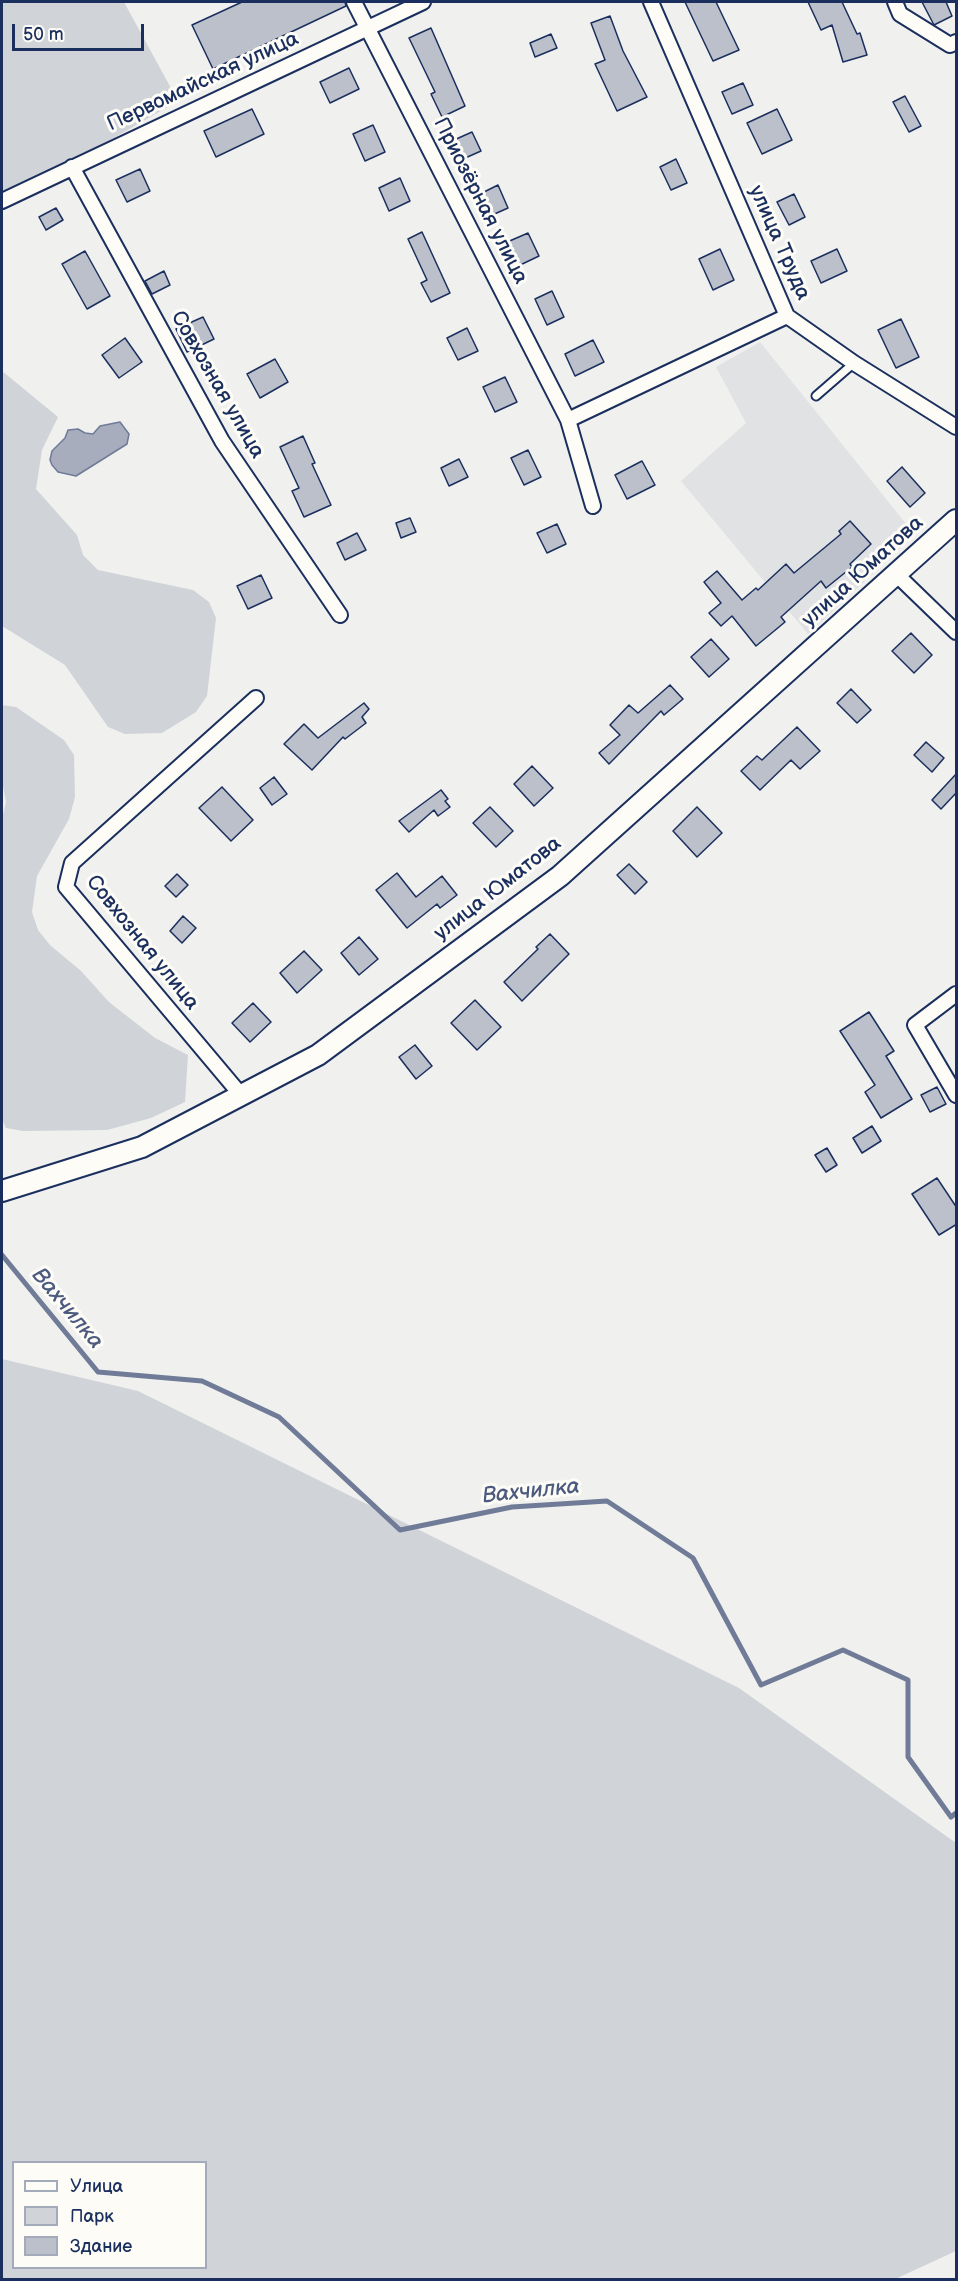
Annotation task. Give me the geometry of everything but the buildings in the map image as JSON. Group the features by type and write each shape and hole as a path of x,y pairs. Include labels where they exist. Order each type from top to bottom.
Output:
{"main road":[{"name":"улица Юматова","path":"2,1191 142,1147 318,1055 560,876 957,520"}],"street":[{"name":"Приозёрная улица","path":"354,2 568,420 593,506"},
{"name":"Первомайская улица","path":"2,201 423,2"},
{"name":"улица Труда","path":"651,2 788,316 854,363 957,427"},
{"path":"895,2 900,14 950,45 957,42"},
{"name":"Совхозная улица","path":"72,168 222,441 340,615"},
{"path":"568,420 788,316"},
{"path":"896,574 957,632"},
{"name":"Совхозная улица","path":"241,1095 66,887 72,863 256,698"},
{"path":"957,994 915,1025 957,1095"}],"lane":[{"path":"816,396 854,363"}],"shaded area":[{"path":"760,342 915,535 808,634 681,481 746,423 716,367"}],"green space":[{"path":"2,2 124,2 178,101 79,158 2,191"},
{"path":"2,371 58,417 42,450 36,489 77,535 83,555 98,570 193,590 209,602 216,618 207,696 196,712 162,733 125,734 108,727 65,665 2,626"},
{"path":"2,705 16,707 64,740 74,755 75,797 69,819 37,876 32,912 38,930 50,945 81,971 109,1002 155,1038 188,1055 185,1102 151,1118 107,1130 23,1131 6,1128 2,1119 2,819 6,802 2,781"},
{"path":"2,1359 138,1391 739,1688 956,1843 956,2251 893,2280 2,2279"}],"water":[{"path":"120,422 129,434 127,444 76,476 58,472 52,465 50,460 52,451 65,438 68,430 78,429 93,434 100,426"}],"waterway":[{"name":"Вахчилка","path":"2,1255 98,1372 202,1381 279,1417 400,1530 512,1507 607,1501 693,1558 761,1685 843,1650 908,1680 908,1757 951,1817 956,1813"}]}
